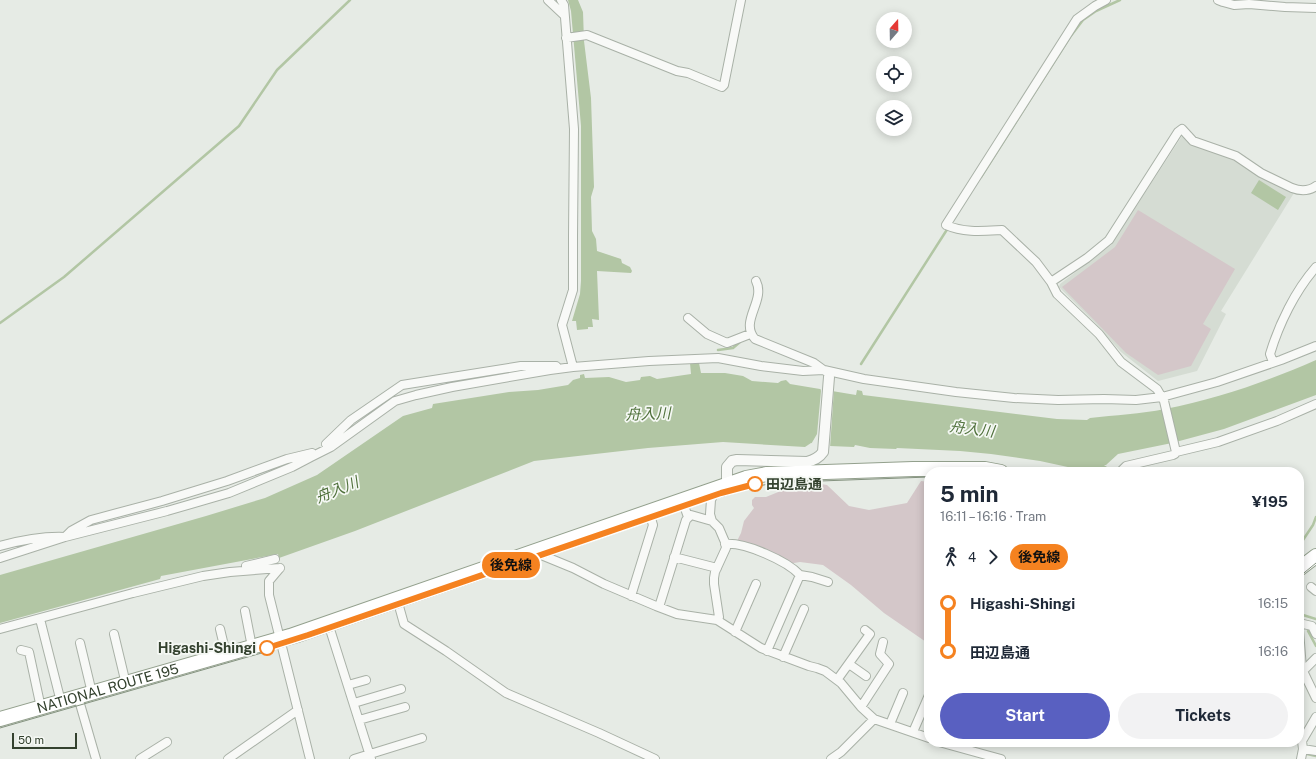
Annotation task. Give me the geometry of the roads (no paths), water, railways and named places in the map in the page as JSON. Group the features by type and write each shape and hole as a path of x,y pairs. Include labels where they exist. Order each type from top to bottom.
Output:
{"highway":[{"name":"NATIONAL ROUTE 195","path":"0,719 126,684 328,623 746,478 767,474 924,469"},
{"path":"1304,565 1316,556"}],"street":[{"path":"548,0 564,15"},
{"path":"561,0 564,5 564,15 569,37 574,129 573,282 562,325 573,367"},
{"path":"569,37 587,35 677,70 688,72 722,87 724,85 741,0"},
{"path":"1106,0 1077,19 946,225 975,232 1002,230 1036,262 1051,282 1057,294 1099,334 1121,362 1157,390 1163,399 1175,450 1173,455 1125,467"},
{"path":"1218,0 1234,5 1249,4 1316,8"},
{"path":"1051,282 1087,258 1109,240 1182,128 1193,141 1236,156 1260,173 1292,188 1304,190 1311,189 1316,186"},
{"path":"1273,362 1270,354 1283,320 1307,277 1316,267"},
{"path":"756,281 759,287 757,299 749,323 750,334 755,339 814,363 826,373"},
{"path":"688,318 707,334 727,343 750,334"},
{"path":"0,558 65,538 167,511 229,492 292,467 331,446 395,401 452,387 573,367 649,361 718,358 761,366 826,373 917,388 1014,398 1058,400 1136,400 1163,399 1217,382 1316,346"},
{"path":"65,538 71,531 91,520 220,484 287,459 311,453 329,442 351,420 402,385 521,366 550,365 573,367"},
{"path":"712,521 710,507 711,500 722,487 727,467 732,461 806,462 817,458 823,452 826,373"},
{"path":"1175,450 1218,442 1277,421 1316,404"},
{"path":"659,607 688,516 682,500"},
{"path":"631,596 653,525 649,512"},
{"path":"688,516 691,515 712,521 719,528 725,544 725,551 717,568 714,584 719,617 717,620"},
{"path":"0,546 19,540 34,538 65,538"},
{"path":"725,544 747,547 773,557 800,575 828,582"},
{"path":"534,552 573,568 631,596 677,614 717,620 767,651 821,669 837,680 874,719 924,736"},
{"path":"674,557 717,568"},
{"path":"230,572 245,566 275,560"},
{"path":"0,629 203,576 280,568 270,581 269,595 281,638 310,759"},
{"path":"767,651 800,575"},
{"path":"735,632 756,584"},
{"path":"397,599 404,624 506,693 600,732 655,759"},
{"path":"783,657 804,608"},
{"path":"245,611 252,647"},
{"path":"41,623 44,646 61,702"},
{"path":"328,623 370,757"},
{"path":"1304,624 1312,626 1316,634"},
{"path":"220,629 226,654"},
{"path":"837,680 870,634 865,630"},
{"path":"114,634 126,684"},
{"path":"861,707 889,664 880,654 883,642"},
{"path":"80,643 92,693"},
{"path":"21,650 29,652 41,708"},
{"path":"1304,670 1316,658"},
{"path":"849,664 866,676"},
{"path":"1304,673 1316,698"},
{"path":"348,685 366,680"},
{"path":"354,703 401,689"},
{"path":"890,724 903,693"},
{"path":"78,697 96,759"},
{"path":"359,720 406,707"},
{"path":"913,732 924,707"},
{"path":"228,759 298,710"},
{"path":"1304,738 1316,717"},
{"path":"831,759 842,755 874,719"},
{"path":"354,759 370,757 422,738"},
{"path":"140,759 167,742"},
{"path":"958,747 1001,759"},
{"path":"1301,759 1304,749 1316,751"}],"water":[{"path":"568,0 578,0 583,12 584,41 591,98 594,187 591,197 592,231 596,239 597,251 621,259 622,263 630,267 632,271 631,273 597,271 599,320 592,319 593,327 577,330 576,321 572,321 580,294 581,281 581,126 571,11"},
{"path":"1259,180 1286,197 1278,210 1251,193"},
{"name":"舟入川","path":"1316,360 1316,395 1224,429 1172,443 1118,454 1106,465 1104,465 1107,467 1068,467 1040,461 960,451 870,448 855,445 854,447 830,446 811,443 805,447 723,442 648,448 534,461 355,531 279,558 278,554 161,576 160,579 0,623 0,575 265,498 317,475 403,416 432,408 433,404 509,392 538,390 568,385 573,380 580,378 580,375 584,374 585,378 609,377 626,382 640,380 641,377 650,376 657,379 691,374 690,363 699,363 701,373 725,373 743,376 752,381 778,383 786,380 790,384 856,395 857,390 862,391 863,395 1057,419 1087,420 1090,418 1156,411 1184,405 1223,395"}],"waterway":[{"path":"0,323 64,277 239,126 277,70 350,0"},
{"path":"981,177 1070,37 1083,20 1096,11 1120,0"},
{"path":"861,364 948,228"},
{"path":"718,350 733,348 740,342"},
{"path":"1304,538 1313,525 1316,517"},
{"path":"1304,615 1316,619"},
{"path":"1308,631 1316,646"},
{"path":"1307,754 1316,756"}],"tram line":[{"path":"0,728 300,642 711,500 753,487 793,482 924,477"},
{"name":"後免線","path":"267,648 298,639 729,490 755,484"},
{"path":"1304,573 1316,563"}],"place":[{"name":"田辺島通","path":"755,484"},
{"name":"Higashi-Shingi","path":"267,648"}]}
